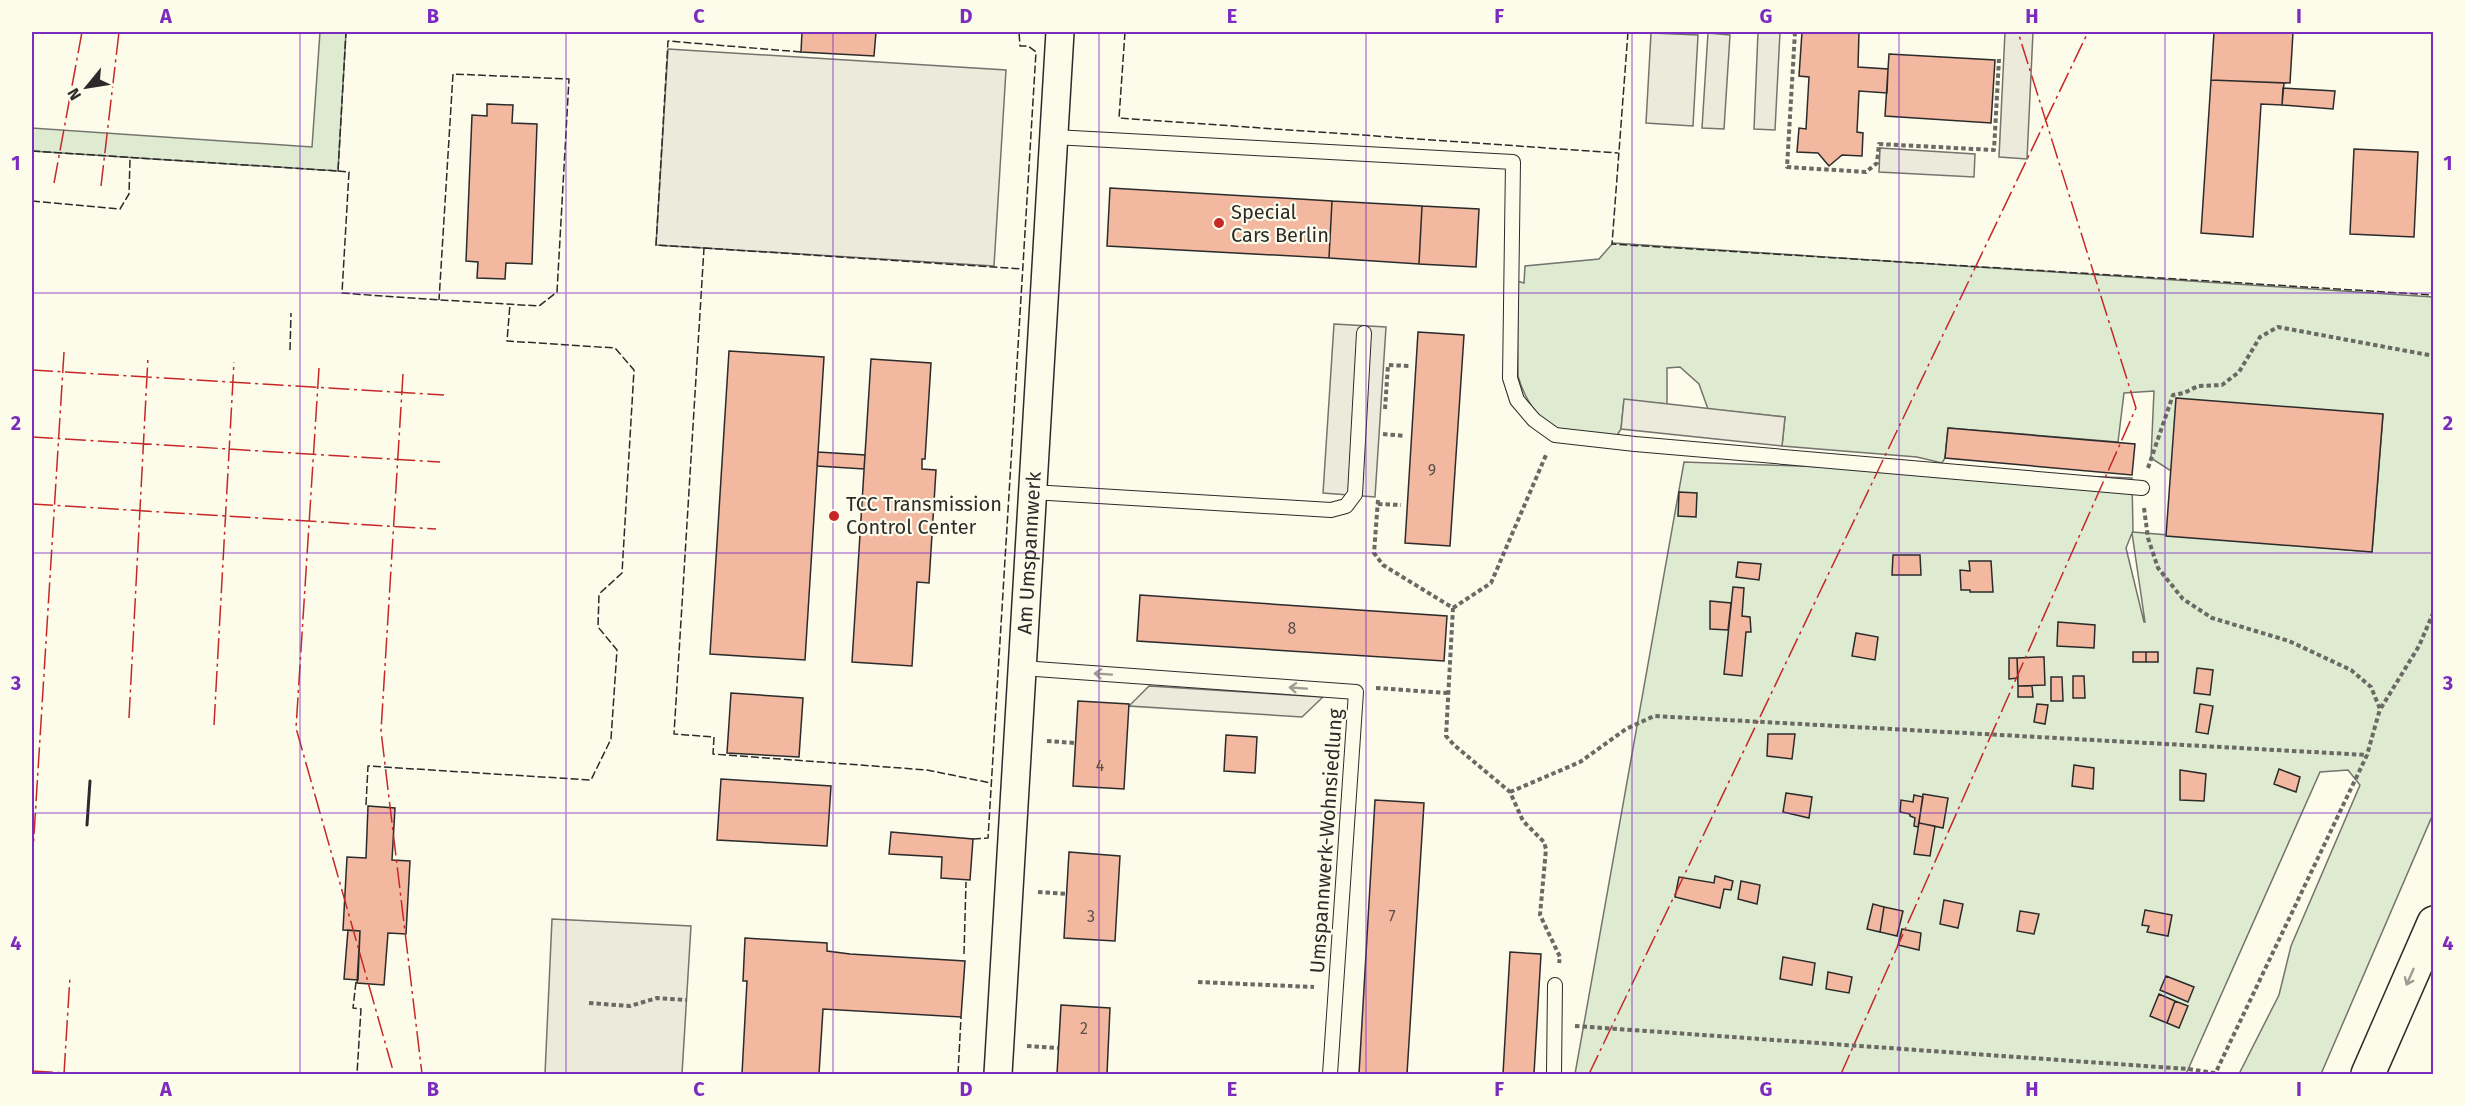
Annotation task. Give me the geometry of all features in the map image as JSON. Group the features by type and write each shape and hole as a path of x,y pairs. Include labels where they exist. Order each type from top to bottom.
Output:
{"highway":[{"path":"2368,1074 2433,923"}],"street":[{"name":"Am Umspannwerk","path":"999,1074 1060,32"}],"lane":[{"path":"1054,137 1513,162 1510,378 1517,400 1534,420 1555,435 2142,488"},
{"path":"1032,492 1331,510 1346,506 1355,494 1364,333"},
{"name":"Umspannwerk-Wohnsiedlung","path":"1022,668 1356,692 1330,1074"},
{"path":"1554,1074 1555,985"}],"path":[{"path":"1795,32 1787,167 1866,172 1877,163 1879,144 1994,150 1999,59"},
{"path":"2380,709 2371,687 2351,670 2289,641 2212,618 2184,599 2158,567 2148,538 2142,488 2173,395 2184,393 2198,386 2222,385 2239,372 2260,337 2278,327 2433,357"},
{"path":"1385,411 1388,364 1410,366"},
{"path":"1382,446 1384,423"},
{"path":"1383,434 1405,436"},
{"path":"1453,608 1491,583 1555,435"},
{"path":"1379,492 1374,553 1383,565 1453,608"},
{"path":"1378,504 1401,505"},
{"path":"1453,608 1446,736 1510,792 1522,821 1544,842 1546,849 1540,915 1560,957 1555,985"},
{"path":"1556,1024 2176,1068 2215,1074 2367,755 2380,709 2419,646 2433,611"},
{"path":"1356,692 1370,688 1447,693"},
{"path":"1510,792 1580,762 1626,729 1654,716 2367,755"},
{"path":"1045,741 1076,743"},
{"path":"1036,892 1067,894"},
{"path":"1198,982 1335,988"},
{"path":"590,1003 630,1006 657,998 687,1000"},
{"path":"1017,1046 1058,1048"}],"green space":[{"path":"320,32 346,32 338,171 32,151 32,128 312,147"},
{"path":"1613,243 2433,297 2433,814 2321,1074 2239,1074 2279,995 2291,946 2360,785 2348,770 2320,772 2186,1074 1575,1074 1684,462 2132,478 2133,532 2372,552 2383,415 2171,471 2151,458 2154,391 2124,393 2118,442 1948,428 1945,458 1942,463 1917,457 1782,446 1785,417 1708,409 1699,384 1680,367 1667,368 1667,404 1624,400 1621,429 1616,437 1567,432 1552,427 1539,416 1520,384 1517,281 1524,283 1525,266 1599,259","holes":["2132,533 2145,622 2126,548"]}],"shaded area":[{"path":"1758,32 1780,32 1775,130 1754,129"},
{"path":"2005,32 2033,32 2027,159 1999,157"},
{"path":"1651,33 1698,35 1693,126 1646,123"},
{"path":"1708,33 1730,35 1724,129 1702,128"},
{"path":"668,49 1006,70 994,266 656,245"},
{"path":"1880,148 1975,154 1974,177 1879,172"},
{"path":"1334,324 1386,327 1375,497 1323,493"},
{"path":"1624,399 1785,417 1782,446 1621,429"},
{"path":"1149,686 1323,697 1302,717 1129,706"},
{"path":"552,919 691,926 682,1074 545,1074"}],"building":[{"path":"802,32 876,32 874,56 801,52"},
{"path":"1802,32 1859,32 1858,67 1888,69 1887,93 1859,91 1857,132 1863,133 1862,156 1842,155 1829,166 1818,153 1797,152 1799,128 1806,129 1809,77 1799,76"},
{"path":"2214,32 2293,32 2290,83 2211,80"},
{"path":"1889,54 1995,60 1991,123 1885,116"},
{"path":"2211,80 2284,83 2282,105 2261,104 2253,237 2201,233"},
{"path":"2283,88 2335,91 2333,109 2282,105"},
{"path":"487,104 513,105 512,123 537,124 532,264 506,263 505,279 477,278 478,262 466,261 472,115 487,116"},
{"path":"2354,149 2418,152 2414,237 2350,234"},
{"name":"Special Cars Berlin","path":"1110,188 1332,201 1329,258 1107,246"},
{"path":"1332,201 1422,206 1419,264 1329,258"},
{"path":"1422,206 1479,209 1476,267 1419,264"},
{"path":"1418,332 1464,335 1450,546 1405,543"},
{"path":"729,351 824,357 805,660 710,654"},
{"path":"871,359 931,363 925,459 922,459 922,469 936,470 929,583 917,582 912,666 852,662"},
{"path":"2176,398 2383,414 2372,552 2166,536"},
{"path":"1948,428 2135,444 2132,475 1945,458"},
{"path":"818,452 865,455 864,469 817,466"},
{"path":"1679,492 1697,493 1696,517 1678,516"},
{"path":"1893,555 1920,555 1921,575 1892,575"},
{"path":"1969,561 1991,561 1993,592 1961,590 1960,570 1970,571"},
{"path":"1738,562 1761,564 1759,580 1736,577"},
{"path":"1733,587 1744,588 1742,616 1750,617 1751,632 1746,632 1742,676 1724,674"},
{"path":"1140,595 1447,616 1444,661 1137,641"},
{"path":"1710,601 1731,603 1728,630 1710,629"},
{"path":"2058,622 2095,625 2094,648 2057,646"},
{"path":"1856,633 1878,637 1875,660 1852,656"},
{"path":"2133,652 2146,652 2146,662 2133,662"},
{"path":"2146,652 2158,652 2158,662 2146,662"},
{"path":"2044,657 2045,685 2018,686 2017,658"},
{"path":"2009,658 2017,658 2018,678 2009,679"},
{"path":"2197,668 2213,670 2210,695 2194,693"},
{"path":"2073,676 2084,676 2085,698 2073,698"},
{"path":"2051,677 2062,677 2063,701 2051,701"},
{"path":"2018,686 2032,686 2033,697 2018,697"},
{"path":"731,693 803,698 799,757 727,753"},
{"path":"1078,701 1129,704 1124,789 1073,786"},
{"path":"2037,704 2048,705 2045,724 2034,722"},
{"path":"2200,704 2213,706 2208,734 2196,732"},
{"path":"1768,734 1795,734 1792,759 1767,756"},
{"path":"1226,735 1257,737 1255,773 1224,771"},
{"path":"2074,765 2094,768 2093,789 2072,786"},
{"path":"2279,769 2300,777 2296,792 2274,784"},
{"path":"2180,770 2206,774 2204,801 2180,800"},
{"path":"721,779 831,786 827,846 717,840"},
{"path":"1786,793 1812,797 1809,818 1783,812"},
{"path":"1923,794 1948,798 1943,828 1919,823"},
{"path":"1914,795 1923,797 1918,827 1914,826 1915,818 1910,814 1900,812 1901,800 1913,802"},
{"path":"1375,800 1424,803 1407,1074 1359,1074"},
{"path":"368,806 395,808 392,860 410,861 406,934 388,933 384,985 357,983 360,931 343,930 347,857 366,858"},
{"path":"1919,823 1935,826 1930,856 1914,854"},
{"path":"891,832 973,839 970,880 941,878 942,857 889,854"},
{"path":"1069,852 1120,856 1115,941 1064,938"},
{"path":"1715,876 1733,881 1731,890 1724,889 1720,908 1675,897 1679,877 1714,883"},
{"path":"1741,881 1760,885 1757,904 1738,899"},
{"path":"1944,900 1963,904 1958,928 1940,924"},
{"path":"1873,904 1884,907 1880,932 1867,929"},
{"path":"1884,907 1903,911 1897,936 1880,932"},
{"path":"2145,910 2172,915 2168,936 2147,932 2149,926 2142,925"},
{"path":"2020,911 2039,914 2034,934 2017,931"},
{"path":"1902,929 1921,933 1919,950 1898,945"},
{"path":"348,930 360,931 358,980 344,979"},
{"path":"745,938 827,943 827,951 850,954 965,961 961,1017 823,1009 819,1074 742,1074 747,981 743,981"},
{"path":"1510,952 1541,954 1534,1074 1503,1074"},
{"path":"1783,957 1815,963 1812,985 1780,979"},
{"path":"1828,972 1852,977 1849,993 1826,989"},
{"path":"2166,976 2194,987 2188,1002 2160,990"},
{"path":"2159,994 2175,1001 2167,1023 2150,1016"},
{"path":"2175,1001 2188,1006 2179,1028 2167,1023"},
{"path":"1061,1005 1110,1008 1107,1074 1057,1074"}],"fence":[{"path":"32,151 338,171 346,32"},
{"path":"973,839 988,838 1036,52 1028,46 1020,46 1019,32"},
{"path":"1125,32 1119,118 1618,153"},
{"path":"1628,32 1612,244 2434,295"},
{"path":"801,52 668,41 656,245 704,248 674,734 714,737 713,754 927,770 991,783"},
{"path":"338,171 349,172 342,293 415,298 440,300 539,306 557,292 569,79 453,74 439,300"},
{"path":"32,201 120,209 129,194 130,159"},
{"path":"704,248 1023,269"},
{"path":"366,805 368,766 591,780 611,739 617,650 598,627 599,594 622,573 634,370 615,348 507,341 510,304"},
{"path":"290,350 291,313"},
{"path":"964,954 966,882"},
{"path":"356,982 353,1008 361,1009 357,1074"},
{"path":"958,1074 961,1017"}],"wall":[{"path":"87,825 90,781"}],"power":[{"path":"54,183 82,32"},
{"path":"101,186 119,32"},
{"path":"1841,1074 2136,408 2018,32"},
{"path":"1589,1074 2088,32"},
{"path":"32,867 64,352"},
{"path":"129,718 148,357"},
{"path":"214,725 234,362"},
{"path":"319,368 296,728 394,1074"},
{"path":"32,370 444,395"},
{"path":"403,374 381,731 422,1074"},
{"path":"32,437 440,462"},
{"path":"32,504 436,529"},
{"path":"64,1074 70,976"},
{"path":"32,1071 82,1074"}],"place":[{"name":"Special Cars Berlin","path":"1219,223"},
{"name":"TCC Transmission Control Center","path":"834,516"}]}
